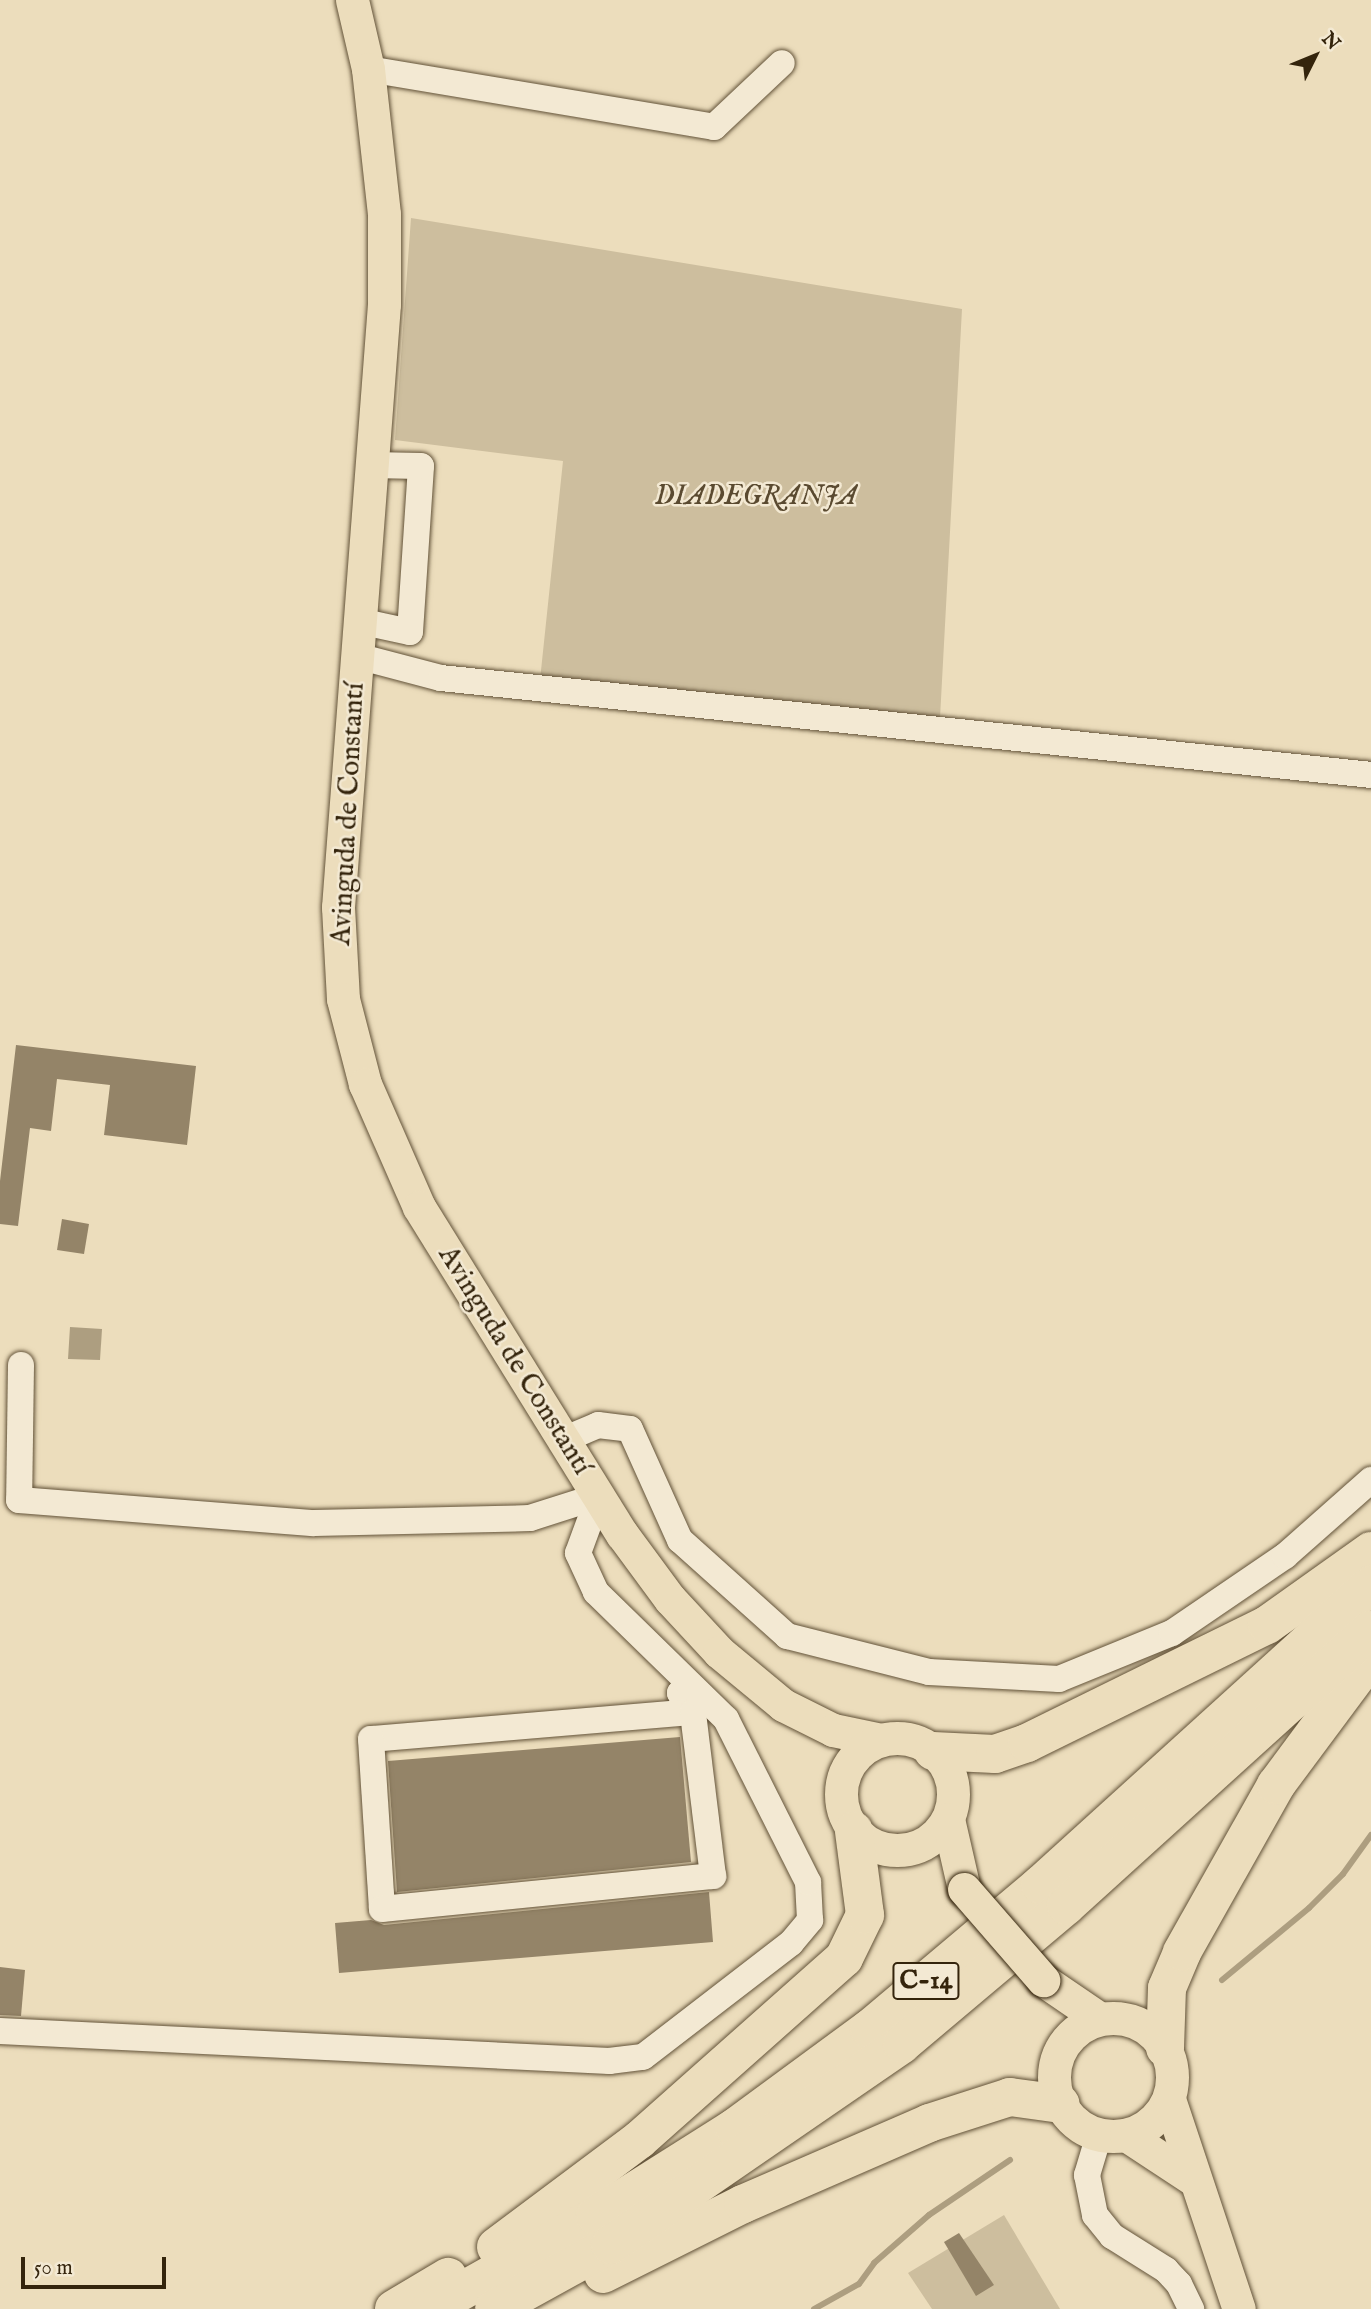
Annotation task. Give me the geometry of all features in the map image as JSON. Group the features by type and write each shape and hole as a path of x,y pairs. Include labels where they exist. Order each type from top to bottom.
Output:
{"highway":[{"path":"933,1751 995,1754 1027,1743 1267,1625 1371,1551"},
{"name":"C-14","path":"430,2309 595,2216 734,2128 869,2029 1040,1885 1371,1585"},
{"name":"C-14","path":"494,2309 610,2245 902,2044 1066,1906 1371,1629"},
{"path":"1165,2048 1167,1988 1182,1952 1276,1785 1371,1657"},
{"path":"394,2309 519,2232 586,2182 844,1958 865,1914 854,1831"},
{"path":"535,2309 707,2221 864,2148 1010,2097 1061,2104"}],"main road":[{"name":"Avinguda de Constantí","path":"352,0 368,69 384,214 384,304 338,907 343,999 366,1084 419,1207 563,1440 646,1569 690,1623 783,1705"},
{"path":"783,1705 833,1730 881,1740 917,1742 933,1751 952,1783 948,1819 964,1889"},
{"path":"783,1705 825,1754 841,1790 844,1815 854,1831 868,1843 904,1851 964,1889 1043,1980 1100,2019"},
{"path":"841,1790 851,1762 881,1740"},
{"path":"904,1851 922,1845 948,1819"},
{"path":"1043,1980 1065,2043"},
{"path":"1193,2179 1113,2135 1070,2118 1061,2104 1054,2073 1065,2043 1087,2024 1100,2019 1137,2023 1165,2048 1172,2073 1169,2099 1193,2179 1239,2309"},
{"path":"1113,2135 1159,2115 1169,2099"}],"street":[{"path":"368,69 714,127 782,62"},
{"path":"359,621 411,632 421,466 372,465"},
{"path":"357,656 441,678 1371,775"},
{"path":"21,1365 19,1500 314,1523 530,1518 599,1496"},
{"path":"563,1440 598,1426 630,1429 680,1540 787,1636 929,1672 1059,1679 1172,1633 1285,1556 1371,1480"},
{"path":"0,2031 608,2061 643,2057 791,1943 810,1920 808,1882 726,1719 596,1592 578,1553 599,1496"},
{"path":"689,1683 680,1693 693,1712 713,1876 383,1909 370,1739 693,1712"},
{"path":"1113,2135 1087,2175 1095,2215 1112,2236 1166,2270 1179,2284 1191,2309"}],"green space":[{"name":"DIADEGRANJA","path":"411,218 962,309 940,718 540,680 563,461 395,440"},
{"path":"1004,2215 1060,2309 932,2309 908,2273"}],"shaded area":[{"path":"70,1327 102,1329 100,1360 68,1359"}],"building":[{"path":"16,1045 196,1066 187,1145 104,1135 110,1085 57,1079 51,1131 30,1128 18,1226 0,1224 0,1181"},
{"path":"62,1219 89,1224 84,1254 57,1250"},
{"path":"680,1737 691,1862 397,1892 388,1761"},
{"path":"709,1892 713,1942 339,1973 335,1923 371,1920 384,1925"},
{"path":"0,1967 25,1970 21,2016 0,2015"},
{"path":"959,2233 994,2285 976,2296 944,2242"}],"waterway":[{"path":"1222,1980 1309,1908 1343,1874 1371,1835"},
{"path":"814,2309 859,2284 874,2263 929,2215 1010,2160"}]}
